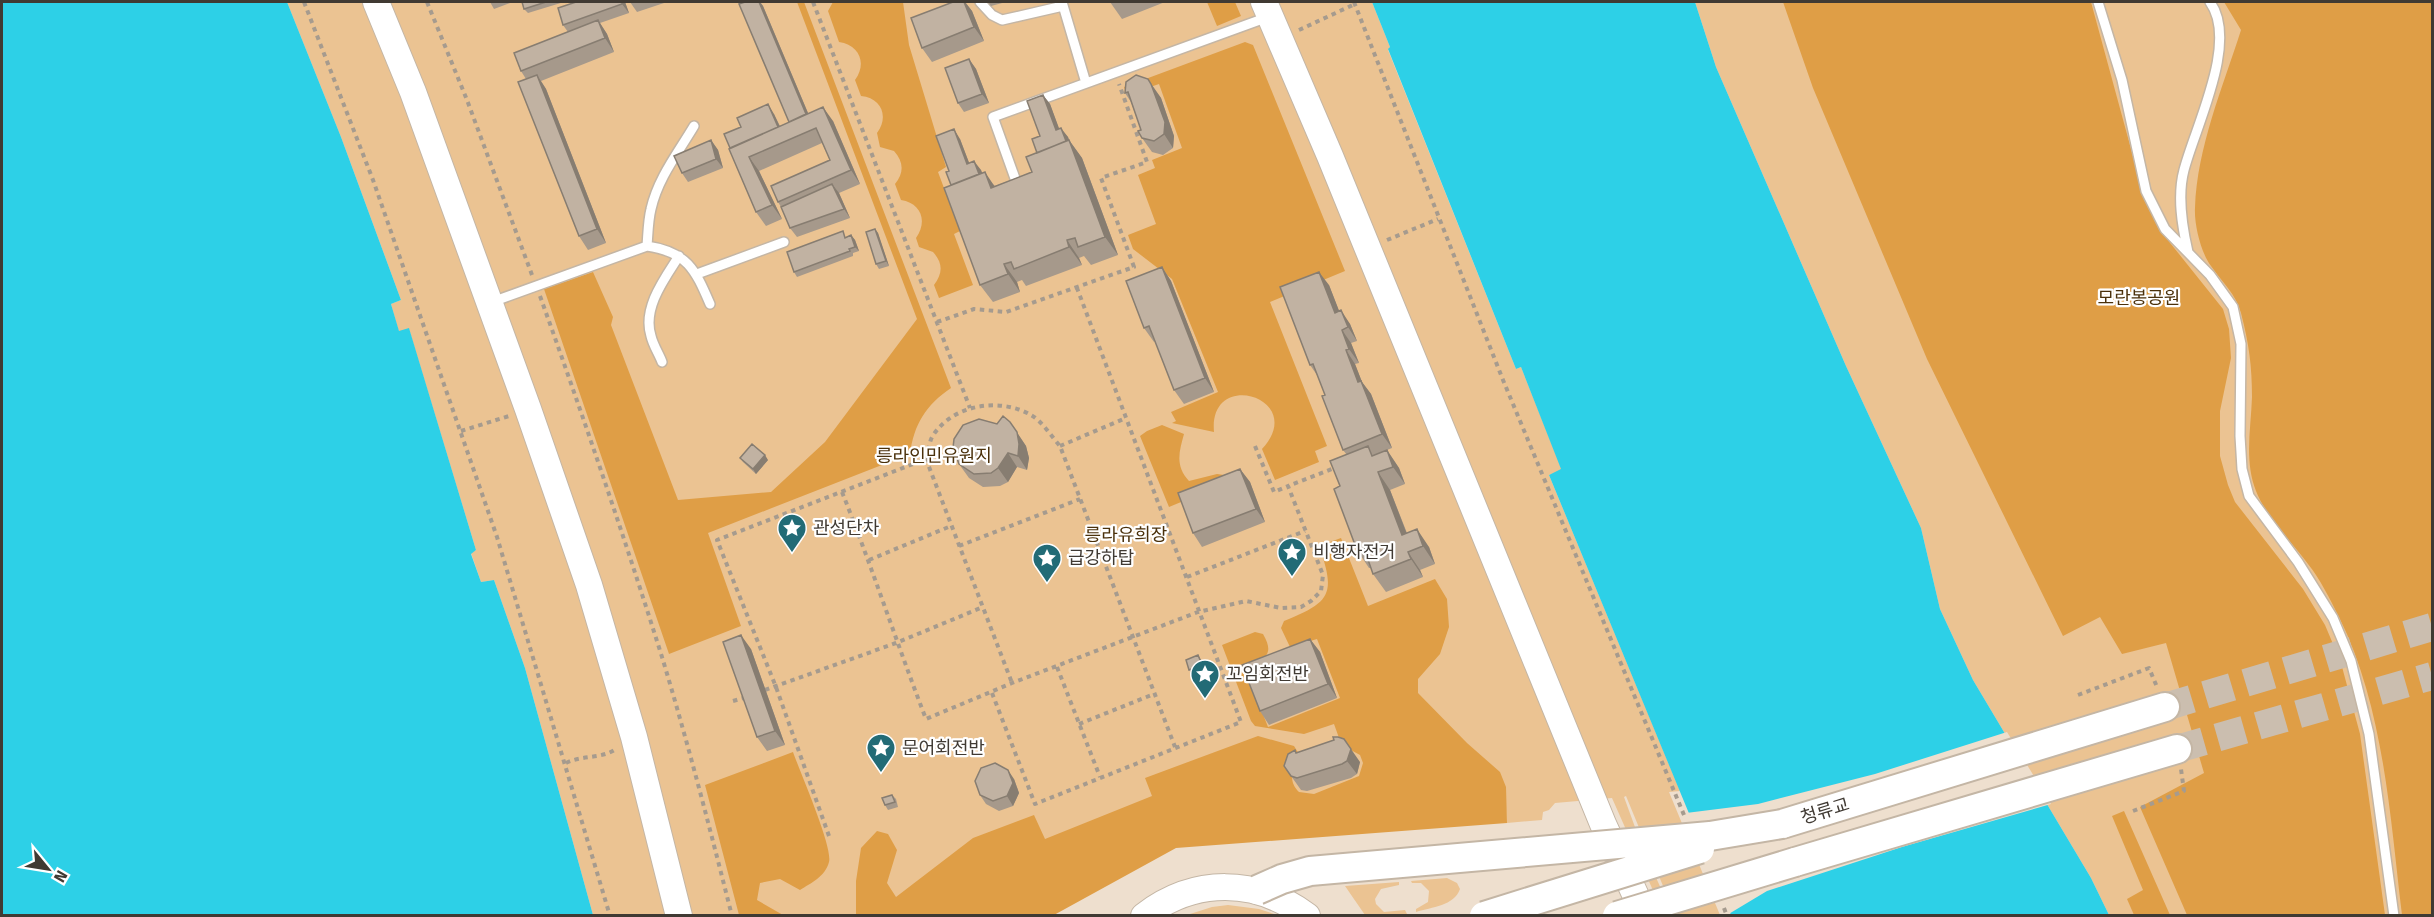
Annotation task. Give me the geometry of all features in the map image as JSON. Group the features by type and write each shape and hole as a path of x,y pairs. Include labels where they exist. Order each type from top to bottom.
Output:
{"main road":[{"name":"청류교","path":"1484,915 2165,707"},
{"path":"1617,915 2177,749"},
{"path":"1257,890 1282,879 1310,871 1710,836 1782,824"},
{"path":"1682,915 1795,862"}],"street":[{"path":"376,2 413,92 589,585 634,737 679,915"},
{"path":"1267,9 1330,156 1603,824 1645,915"},
{"path":"1144,915 1166,901 1191,891 1230,886 1257,890 1291,904 1307,915"}],"lane":[{"path":"980,2 992,15 1002,20 1062,4 1086,83"},
{"path":"2097,2 2122,80 2146,191 2165,229 2211,276 2233,307 2241,344 2240,436 2242,469 2249,496 2298,562 2333,618 2351,661 2369,734 2394,915"},
{"path":"2188,253 2182,226 2183,171 2219,55 2218,22 2214,7 2210,2"},
{"path":"1017,184 993,117 1086,83 1267,9"},
{"path":"647,246 650,209 659,184 694,126"},
{"path":"697,274 784,242"},
{"path":"490,303 647,246 663,248 690,264 710,304"},
{"path":"662,362 650,335 649,321 652,306 663,281 679,256"}],"path":[{"path":"304,2 373,180 497,537 610,915"},
{"path":"427,2 467,100 579,405 662,658 699,785 732,915"},
{"path":"813,2 970,408"},
{"path":"1301,29 1355,3 1503,380 1688,823"},
{"path":"937,322 974,309 1006,312 1134,267 1101,178 1147,162 1119,84 1129,80"},
{"path":"1385,240 1439,219"},
{"path":"992,693 1035,804 1241,722 1077,288"},
{"path":"1012,683 926,459 932,437 950,419 970,408 1002,404 1033,416 1060,446 1175,747"},
{"path":"1060,446 1126,418"},
{"path":"460,431 500,419"},
{"path":"1255,446 1274,492 1340,465"},
{"path":"829,836 776,687 717,540 926,459"},
{"path":"842,492 926,719 1012,683 1198,612 1246,601 1281,608 1301,607 1311,601 1321,591 1323,575 1288,486"},
{"path":"959,546 1080,499"},
{"path":"869,560 952,525"},
{"path":"1187,577 1305,531"},
{"path":"765,690 896,643 983,607"},
{"path":"1057,667 1100,777"},
{"path":"2078,695 2149,668"},
{"path":"1079,724 1154,694"},
{"path":"733,701 747,696"},
{"path":"566,763 575,759 610,753"},
{"path":"2133,812 2184,791"},
{"path":"1723,905 1727,915"}],"green space":[{"name":"릉라인민유원지","path":"287,2 1372,2 1390,47 1388,50 1516,369 1521,367 1562,470 1549,475 1680,791 1669,792 1720,915 1675,915 1626,796 1624,797 1643,849 1673,915 1664,915 1612,798 1555,803 1549,810 1543,812 1542,820 1507,823 1506,808 1181,842 1032,915 593,915 525,668 494,580 481,582 471,553 476,550 409,329 399,332 391,304 401,300 341,137"},
{"path":"797,2 804,2 951,388 928,408 918,424 910,454 708,533 741,626 669,654 544,289 593,272 613,317 611,325 678,500 771,492 825,442 917,319"},
{"path":"833,2 903,2 909,45 946,167 938,172 960,231 954,234 973,285 939,298 934,285 940,272 939,260 933,252 919,247 916,238 920,232 922,219 918,209 901,200 895,184 900,176 901,163 894,151 880,147 877,133 883,121 883,115 874,100 861,96 855,80 861,68 861,62 852,47 839,42 828,11"},
{"path":"1207,2 1235,2 1241,16 1217,26"},
{"name":"모란봉공원","path":"1695,2 2432,2 2432,915 2109,915 2091,878 1973,680 1940,609 1921,528 1846,366 1716,67"},
{"path":"1783,2 2091,2 2143,193 2163,234 2223,309 2229,329 2231,358 2220,411 2220,456 2228,485 2235,502 2303,589 2325,625 2341,663 2360,734 2385,915 2187,915 2140,807 2204,773 2166,643 2122,654 2100,617 2063,636 1927,359 1813,88"},
{"path":"2224,2 2432,2 2432,915 2402,915 2383,763 2376,725 2354,652 2321,583 2266,510 2252,480 2249,456 2252,397 2250,355 2246,335 2236,300 2204,254 2195,215 2200,162 2241,30"},
{"path":"1245,42 1253,45 1345,271 1270,302 1327,446 1315,451 1319,462 1275,480 1262,449 1273,431 1273,416 1266,404 1253,397 1239,395 1226,400 1216,412 1214,432 1172,423 1176,421 1171,412 1218,392 1172,279 1133,249 1128,235 1156,224 1138,175 1155,168 1152,160 1182,148 1159,84 1127,95 1124,87"},
{"path":"1162,425 1184,434 1180,464 1189,481 1217,474 1224,475 1227,483 1169,507 1140,436"},
{"path":"1341,538 1368,606 1435,579 1447,599 1449,627 1440,654 1418,679 1418,693 1467,743 1500,772 1506,787 1507,823 1176,848 1054,915 856,916 856,881 861,848 877,831 888,834 897,850 887,883 896,897 973,838 1034,815 1045,839 1152,796 1145,778 1258,736 1294,746 1299,754 1292,779 1299,792 1314,794 1359,776 1363,763 1360,755 1349,749 1343,749 1334,724 1304,734 1255,726 1251,721 1222,645 1255,632 1263,634 1267,641 1266,656 1245,668 1268,727 1340,698 1317,639 1290,647 1281,628 1284,621 1312,608 1326,594 1327,575 1319,546"},
{"path":"793,752 826,841 829,862 821,876 800,890 780,879 760,883 757,900 783,915 739,915 705,785"},
{"path":"2124,811 2170,915 2134,915 2127,899 2143,890 2112,816"},
{"path":"1447,878 1457,883 1460,889 1457,895 1442,905 1416,912 1416,909 1428,902 1429,891 1421,883 1411,881"},
{"path":"1399,882 1399,885 1381,889 1375,899 1376,904 1384,912 1405,910 1407,914 1403,915 1365,915 1345,886"},
{"path":"1228,905 1259,909 1277,915 1187,915 1212,907"}],"water":[{"path":"2,2 287,2 341,137 401,300 391,304 399,331 409,328 476,550 471,554 481,582 494,580 525,668 593,915 2,915"},
{"path":"1372,2 1695,2 1716,67 1846,366 1921,528 1940,609 1973,680 2091,878 2109,915 1731,915 1549,475 1561,469 1521,367 1516,369 1388,49 1390,47"}],"pier":[{"path":"2007,732 2051,804 1902,847 1767,891 1727,915 1686,813 1758,804 1875,774"}],"building":[{"path":"522,2 546,2 524,9"},
{"path":"576,2 622,2 622,4 563,25 558,8"},
{"path":"759,2 806,114 789,122 739,4"},
{"path":"953,2 964,2 974,27 922,48 911,18"},
{"path":"598,20 605,38 521,71 514,53"},
{"path":"969,59 982,94 958,103 945,68"},
{"path":"537,75 597,229 579,236 518,82"},
{"path":"1136,75 1148,79 1165,122 1164,134 1154,141 1142,138 1128,92 1125,93 1126,82"},
{"path":"1043,95 1056,130 1061,128 1066,141 1037,153 1032,139 1040,136 1027,101"},
{"path":"768,104 778,127 730,148 724,134 741,127 737,118"},
{"path":"823,107 851,170 778,202 771,186 830,160 816,128 749,157 772,205 756,212 729,149"},
{"path":"954,129 967,164 974,161 979,174 951,185 946,172 949,171 936,136"},
{"path":"711,140 716,159 682,173 674,156"},
{"path":"1069,140 1105,237 1078,247 1075,238 1067,240 1069,247 1014,269 1011,262 1004,264 1008,274 980,285 944,188 985,172 991,188 1032,172 1026,157"},
{"path":"832,184 844,209 790,228 781,207"},
{"path":"875,229 886,261 876,264 866,232"},
{"path":"843,231 845,238 851,235 855,247 849,249 850,251 794,272 787,252"},
{"path":"1162,267 1205,378 1174,390 1149,326 1144,328 1126,281"},
{"path":"1319,272 1335,313 1341,310 1348,327 1342,330 1349,349 1346,350 1382,434 1343,450 1322,396 1325,395 1313,364 1310,365 1280,287"},
{"path":"1003,416 1017,432 1018,456 1008,453 998,468 991,473 974,474 959,464 953,448 954,439 963,425 979,419 997,424"},
{"path":"752,444 765,455 753,469 740,458"},
{"path":"1368,446 1372,456 1387,450 1393,467 1378,472 1402,535 1417,529 1423,546 1408,552 1411,559 1373,574 1364,548 1357,550 1334,489 1340,486 1330,461"},
{"path":"1240,469 1256,509 1193,533 1178,493"},
{"path":"741,635 775,731 757,737 723,642"},
{"path":"1310,639 1328,684 1260,711 1242,665"},
{"path":"1198,655 1202,665 1189,670 1186,660"},
{"path":"1333,737 1344,739 1351,749 1347,761 1297,778 1291,776 1284,766 1288,754 1334,740"},
{"path":"995,763 1008,770 1013,783 1007,796 993,801 980,795 975,781 981,768"},
{"path":"892,795 895,802 885,805 882,798"}],"tunnel":[{"path":"2165,707 2432,627"},
{"path":"2177,749 2432,676"}],"place":[{"name":"관성단차","path":"792,554"},
{"name":"비행자전거","path":"1292,578"},
{"name":"급강하탑","path":"1047,584"},
{"name":"꼬임회전반","path":"1205,700"},
{"name":"문어회전반","path":"881,774"}],"park label":[{"name":"릉라유희장","path":"1126,535"}]}
